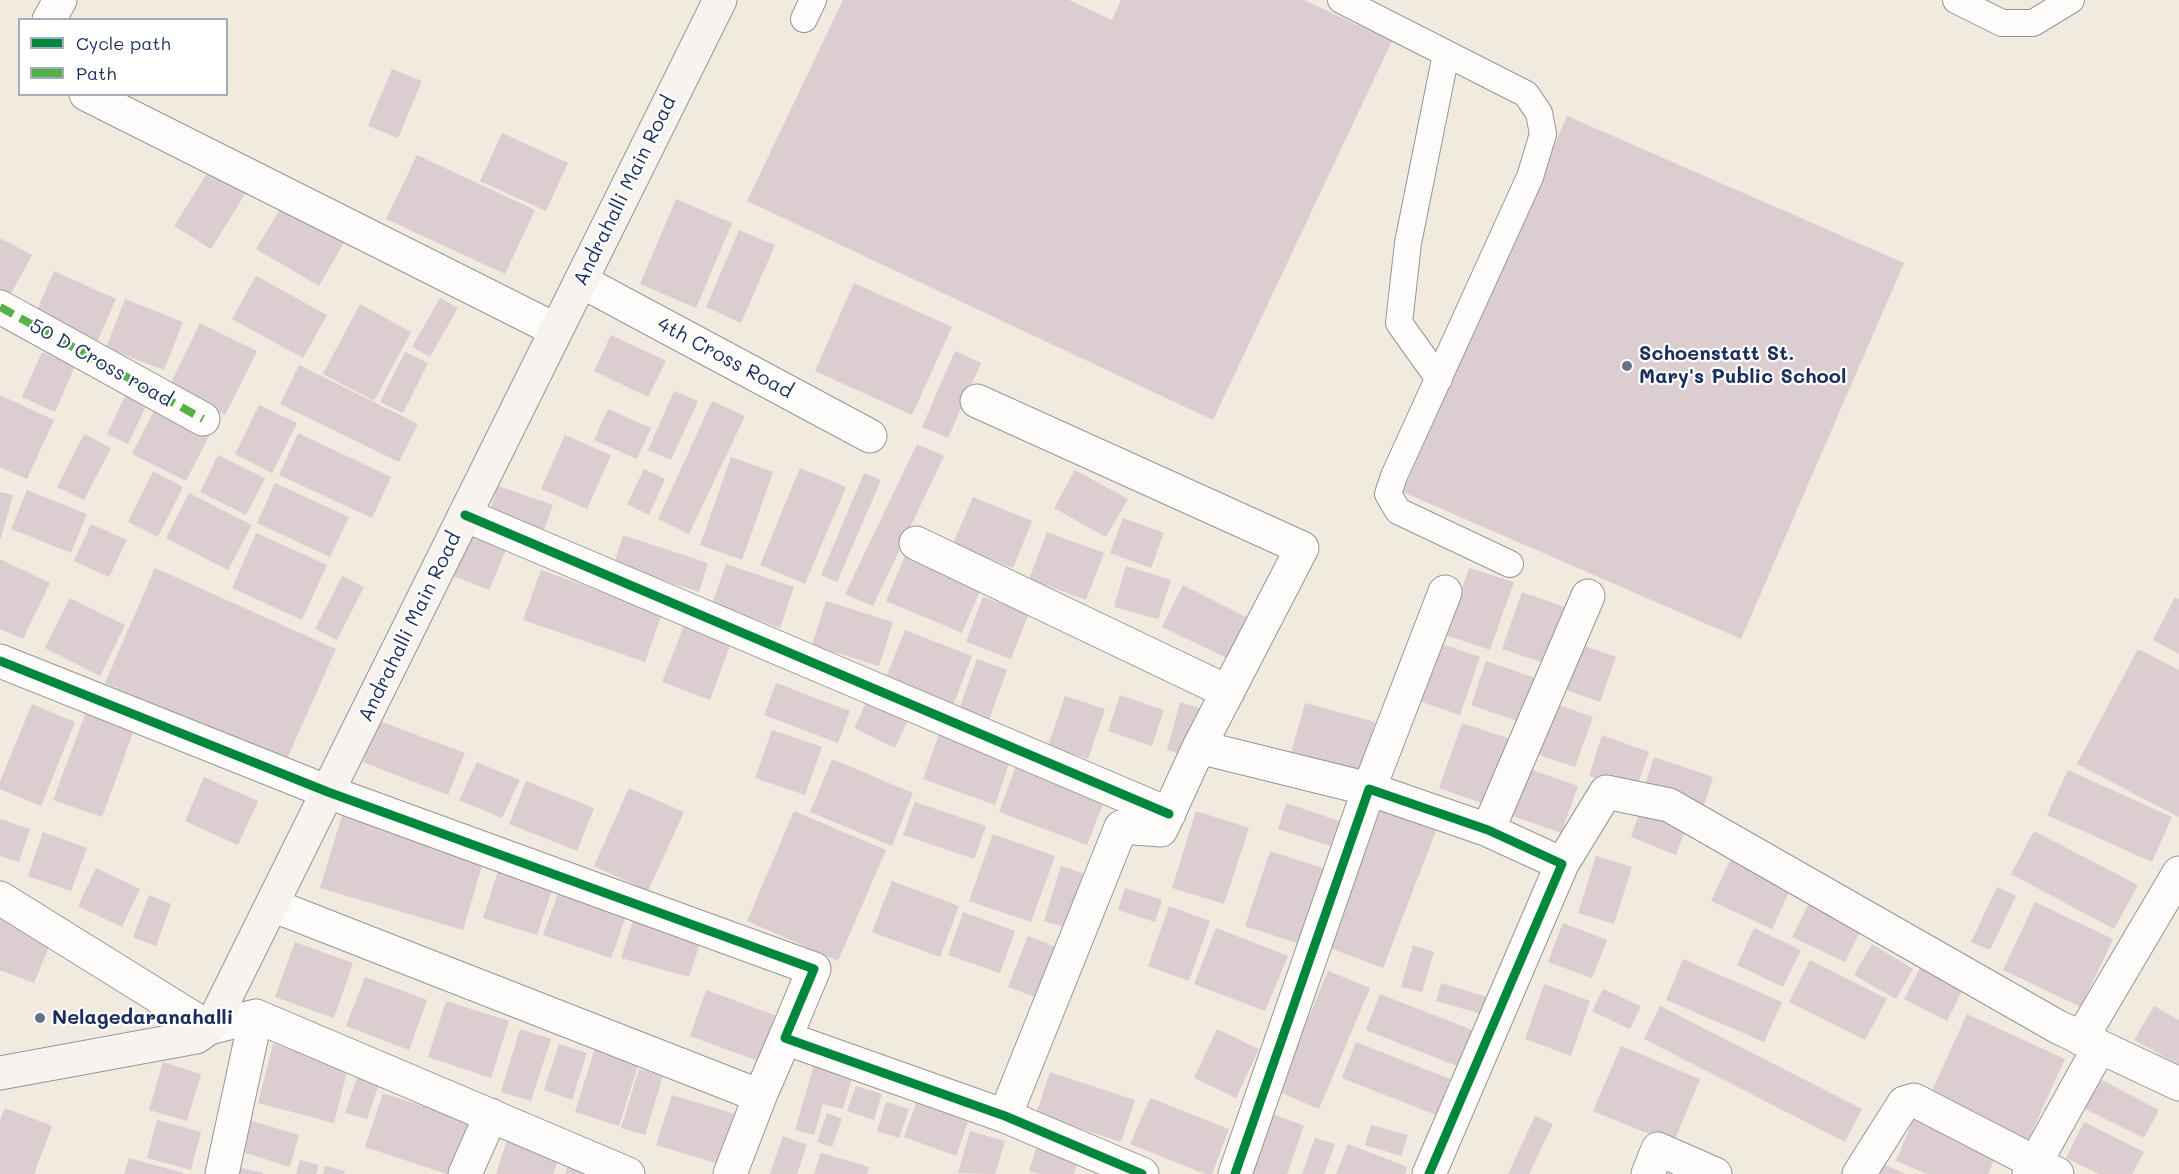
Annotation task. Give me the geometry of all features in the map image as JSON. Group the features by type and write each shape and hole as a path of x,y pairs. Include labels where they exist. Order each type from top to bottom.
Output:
{"main road":[{"name":"Andrahalli Main Road","path":"209,1028 720,0"},
{"path":"0,1073 196,1037 209,1028"}],"street":[{"path":"50,18 60,0"},
{"path":"90,96 556,330"},
{"name":"4th Cross Road","path":"581,281 870,436"},
{"name":"50 D Cross road","path":"0,307 203,419"},
{"path":"977,401 1302,548 1199,747 1161,830 1121,827 1005,1116"},
{"path":"465,515 1169,814"},
{"path":"916,543 1228,692"},
{"path":"1235,1174 1369,789 1445,592"},
{"path":"1488,830 1588,596"},
{"path":"0,661 328,792 814,969 760,1096 730,1174"},
{"path":"1199,747 1369,789 1488,830 1562,864"},
{"path":"1429,1174 1562,864 1606,792 1669,805 2090,1043 2179,1084"},
{"path":"1859,1174 1904,1103 1914,1100 2041,1170 2090,1043 2179,873"},
{"path":"0,898 209,1028 256,1016 628,1174"},
{"path":"272,905 760,1096"},
{"path":"222,1174 256,1016"},
{"path":"785,1038 1005,1116 1143,1174"},
{"path":"465,1174 490,1115"},
{"path":"1647,1174 1658,1149 1715,1174"}],"lane":[{"path":"1341,0 1526,94 1539,113 1543,134 1530,177 1394,476 1388,494 1398,511 1510,564"},
{"path":"1956,0 2002,23 2033,23 2071,0"},
{"path":"1438,379 1400,323 1408,243 1446,54"}],"building":[{"path":"843,0 1069,0 1112,20 1121,0 1304,0 1392,41 1213,420 747,201"},
{"path":"392,69 422,81 398,138 368,126"},
{"path":"1567,116 1904,263 1741,639 1403,492"},
{"path":"502,133 568,163 546,211 480,181"},
{"path":"417,155 535,210 505,274 386,219"},
{"path":"213,164 250,186 211,249 174,226"},
{"path":"676,199 732,223 696,308 640,284"},
{"path":"282,206 345,241 319,286 256,249"},
{"path":"739,230 775,245 741,323 706,307"},
{"path":"0,238 32,255 7,301 0,297"},
{"path":"54,271 116,299 95,347 33,319"},
{"path":"256,276 327,315 303,358 232,319"},
{"path":"854,283 952,327 912,415 815,371"},
{"path":"440,298 458,308 430,357 412,347"},
{"path":"125,299 183,322 164,370 106,348"},
{"path":"360,304 411,332 374,401 323,374"},
{"path":"200,323 257,351 225,415 169,387"},
{"path":"611,335 666,361 648,397 594,371"},
{"path":"955,351 981,363 948,438 922,427"},
{"path":"42,352 75,366 55,412 22,397"},
{"path":"405,352 428,363 403,413 380,402"},
{"path":"299,365 418,424 399,462 280,404"},
{"path":"674,391 698,401 671,460 648,450"},
{"path":"126,394 147,404 128,444 107,434"},
{"path":"0,395 54,420 27,479 0,467"},
{"path":"712,401 745,416 689,534 658,519"},
{"path":"259,405 297,423 272,473 235,454"},
{"path":"156,407 210,434 186,481 132,454"},
{"path":"608,409 651,428 637,459 594,440"},
{"path":"298,433 391,477 372,518 279,475"},
{"path":"84,434 111,448 84,500 57,487"},
{"path":"565,435 611,455 587,509 541,489"},
{"path":"917,444 944,456 873,606 845,594"},
{"path":"218,455 265,478 246,515 200,492"},
{"path":"731,457 773,472 742,560 700,545"},
{"path":"800,468 846,487 805,584 760,565"},
{"path":"644,469 665,479 649,515 627,504"},
{"path":"1075,470 1128,499 1106,537 1054,508"},
{"path":"153,471 183,487 158,537 128,522"},
{"path":"864,473 881,480 837,582 821,575"},
{"path":"275,483 349,517 330,557 257,523"},
{"path":"498,486 553,505 542,535 488,515"},
{"path":"27,490 87,514 71,553 11,529"},
{"path":"0,492 13,495 1,538 0,538"},
{"path":"189,493 252,525 228,570 166,538"},
{"path":"973,497 1032,521 1013,568 953,544"},
{"path":"1123,518 1164,533 1151,568 1110,553"},
{"path":"91,524 127,540 109,577 74,561"},
{"path":"1047,532 1104,553 1086,600 1029,579"},
{"path":"256,533 327,565 302,620 232,588"},
{"path":"465,533 506,550 489,590 448,574"},
{"path":"623,535 708,563 699,592 614,564"},
{"path":"907,551 983,584 962,633 886,601"},
{"path":"0,559 50,583 23,639 0,629"},
{"path":"726,564 794,587 780,628 712,604"},
{"path":"1126,566 1171,580 1158,619 1114,607"},
{"path":"155,568 336,649 285,763 105,683"},
{"path":"1469,568 1514,582 1490,650 1446,635"},
{"path":"541,570 662,613 645,662 523,620"},
{"path":"342,576 364,587 337,640 315,629"},
{"path":"1183,585 1248,618 1229,659 1162,627"},
{"path":"1522,592 1570,609 1550,665 1502,649"},
{"path":"983,597 1029,613 1011,659 966,642"},
{"path":"2175,597 2179,599 2179,654 2153,640"},
{"path":"70,598 125,625 100,676 45,648"},
{"path":"826,601 893,622 879,666 812,645"},
{"path":"686,620 733,637 710,700 662,682"},
{"path":"905,630 972,656 952,708 884,682"},
{"path":"1436,642 1480,657 1460,715 1416,700"},
{"path":"1573,642 1616,657 1600,702 1558,687"},
{"path":"2138,649 2179,670 2179,817 2077,764"},
{"path":"977,659 1007,670 989,720 959,709"},
{"path":"1486,661 1535,678 1520,722 1471,705"},
{"path":"776,683 850,711 838,743 764,715"},
{"path":"1120,695 1164,710 1152,746 1108,731"},
{"path":"1065,696 1105,709 1088,759 1048,746"},
{"path":"867,701 908,720 895,748 854,728"},
{"path":"1180,702 1203,709 1191,757 1167,750"},
{"path":"1551,702 1593,717 1575,767 1533,753"},
{"path":"1305,703 1375,722 1359,779 1289,760"},
{"path":"32,704 75,722 41,806 0,789 0,781"},
{"path":"86,712 134,730 102,817 53,800"},
{"path":"379,721 465,753 448,795 363,762"},
{"path":"1462,723 1510,739 1487,805 1439,788"},
{"path":"772,730 822,747 805,795 755,778"},
{"path":"939,734 1010,760 995,805 923,779"},
{"path":"1602,735 1649,752 1635,792 1589,776"},
{"path":"1654,757 1713,777 1703,808 1644,787"},
{"path":"832,759 913,793 892,846 810,812"},
{"path":"477,762 520,780 502,818 459,800"},
{"path":"1016,766 1105,799 1087,845 999,812"},
{"path":"1529,769 1578,786 1561,833 1513,816"},
{"path":"2068,770 2172,817 2152,862 2047,815"},
{"path":"204,777 258,801 238,845 185,821"},
{"path":"526,781 594,808 577,851 509,824"},
{"path":"629,788 684,812 648,891 594,866"},
{"path":"915,802 986,826 974,859 903,835"},
{"path":"1384,802 1439,823 1383,968 1327,947"},
{"path":"1286,803 1348,824 1339,849 1278,829"},
{"path":"1642,805 1688,823 1676,855 1631,837"},
{"path":"344,809 486,852 463,930 320,888"},
{"path":"794,811 886,850 838,961 747,921"},
{"path":"1196,811 1249,828 1224,904 1172,888"},
{"path":"0,819 30,829 19,862 0,856"},
{"path":"2034,831 2138,885 2114,929 2011,874"},
{"path":"43,832 87,848 71,891 28,876"},
{"path":"993,834 1055,856 1031,922 969,901"},
{"path":"1270,851 1334,872 1309,947 1245,926"},
{"path":"1596,856 1632,867 1614,924 1578,913"},
{"path":"1731,858 1792,886 1772,929 1711,901"},
{"path":"1061,866 1091,876 1074,930 1044,921"},
{"path":"96,868 140,889 122,927 78,906"},
{"path":"499,868 553,887 537,935 483,918"},
{"path":"892,881 959,906 940,957 872,932"},
{"path":"1997,887 2016,896 1990,950 1971,942"},
{"path":"560,888 628,911 611,958 543,935"},
{"path":"1125,888 1162,900 1155,922 1118,910"},
{"path":"149,895 171,904 156,946 133,937"},
{"path":"1811,899 1863,925 1845,962 1792,937"},
{"path":"2035,902 2113,939 2081,1007 2003,970"},
{"path":"1169,906 1210,921 1189,981 1148,966"},
{"path":"0,912 54,934 34,983 0,970"},
{"path":"963,912 1015,931 1000,973 948,955"},
{"path":"633,920 701,940 689,977 621,958"},
{"path":"1563,923 1607,940 1592,978 1548,962"},
{"path":"1216,928 1288,956 1265,1011 1194,984"},
{"path":"1754,928 1801,950 1783,987 1737,965"},
{"path":"1028,936 1059,948 1040,999 1008,987"},
{"path":"295,942 353,963 334,1018 275,997"},
{"path":"1872,944 1913,969 1896,999 1854,975"},
{"path":"1413,945 1434,952 1422,992 1401,987"},
{"path":"1683,959 1782,1002 1764,1042 1666,1000"},
{"path":"1810,960 1887,999 1865,1040 1789,1002"},
{"path":"1921,966 1964,987 1947,1021 1904,999"},
{"path":"1328,971 1370,988 1319,1109 1277,1091"},
{"path":"365,977 427,1000 409,1050 346,1026"},
{"path":"1441,983 1490,998 1485,1015 1436,1001"},
{"path":"1544,984 1590,1001 1571,1056 1525,1039"},
{"path":"1603,989 1641,1006 1630,1029 1592,1011"},
{"path":"706,990 777,1016 761,1062 690,1036"},
{"path":"1380,994 1472,1030 1457,1066 1366,1030"},
{"path":"446,1001 509,1021 491,1078 428,1057"},
{"path":"1660,1006 1862,1109 1845,1142 1644,1039"},
{"path":"2154,1006 2179,1020 2179,1065 2134,1040"},
{"path":"1967,1014 2065,1059 2028,1140 1930,1095"},
{"path":"520,1029 551,1039 531,1101 501,1092"},
{"path":"1217,1029 1259,1049 1236,1098 1194,1078"},
{"path":"1356,1042 1450,1079 1436,1115 1342,1078"},
{"path":"273,1044 349,1064 334,1123 258,1103"},
{"path":"559,1044 587,1053 572,1100 544,1090"},
{"path":"1621,1046 1700,1079 1673,1144 1593,1111"},
{"path":"595,1048 639,1062 619,1126 575,1112"},
{"path":"816,1058 855,1069 843,1109 823,1104 814,1135 795,1130"},
{"path":"163,1062 201,1074 187,1121 149,1110"},
{"path":"639,1069 663,1076 645,1135 621,1128"},
{"path":"1050,1072 1135,1100 1121,1142 1036,1114"},
{"path":"357,1077 379,1084 367,1119 345,1113"},
{"path":"2098,1078 2159,1110 2144,1138 2083,1108"},
{"path":"856,1086 882,1094 874,1120 847,1111"},
{"path":"383,1093 476,1124 459,1174 447,1174 365,1147"},
{"path":"672,1095 738,1115 722,1165 656,1145"},
{"path":"1150,1098 1229,1129 1212,1174 1205,1174 1130,1144"},
{"path":"886,1102 909,1109 899,1138 877,1131"},
{"path":"916,1103 968,1122 956,1156 904,1137"},
{"path":"5,1108 52,1126 34,1174 0,1174 0,1121"},
{"path":"827,1113 842,1119 832,1147 817,1142"},
{"path":"1916,1113 2000,1147 1988,1174 1927,1174 1896,1161"},
{"path":"1273,1114 1304,1126 1287,1174 1251,1174"},
{"path":"1535,1116 1553,1124 1529,1174 1508,1174"},
{"path":"242,1118 299,1135 290,1167 233,1149"},
{"path":"157,1120 201,1132 191,1170 147,1158"},
{"path":"2084,1122 2144,1152 2132,1174 2099,1174 2066,1158"},
{"path":"1371,1125 1408,1135 1401,1156 1365,1145"},
{"path":"970,1131 1005,1141 995,1174 958,1173"},
{"path":"509,1134 561,1152 553,1174 496,1174"},
{"path":"783,1136 807,1145 797,1174 770,1174"},
{"path":"1315,1138 1335,1144 1324,1174 1302,1174"},
{"path":"1348,1144 1407,1167 1405,1174 1336,1174"},
{"path":"1037,1145 1079,1157 1074,1174 1041,1174 1029,1171"},
{"path":"821,1153 869,1167 867,1174 814,1174"},
{"path":"129,1158 183,1173 183,1174 124,1174"},
{"path":"300,1160 319,1165 316,1174 296,1174"},
{"path":"570,1160 607,1174 565,1174"},
{"path":"1883,1164 1906,1174 1879,1174"},
{"path":"325,1166 345,1171 344,1174 323,1174"},
{"path":"238,1167 263,1173 263,1174 236,1174"}],"marked path":[{"path":"0,307 203,419"}],"cycle path":[{"path":"465,515 1169,814"},
{"path":"0,661 328,792 814,969 785,1038 1005,1116 1142,1174"},
{"path":"1235,1174 1369,789 1488,830 1562,864 1429,1174"}],"place":[{"name":"Schoenstatt St. Mary's Public School","path":"1627,366"},
{"name":"Nelagedaranahalli","path":"40,1018"}]}
